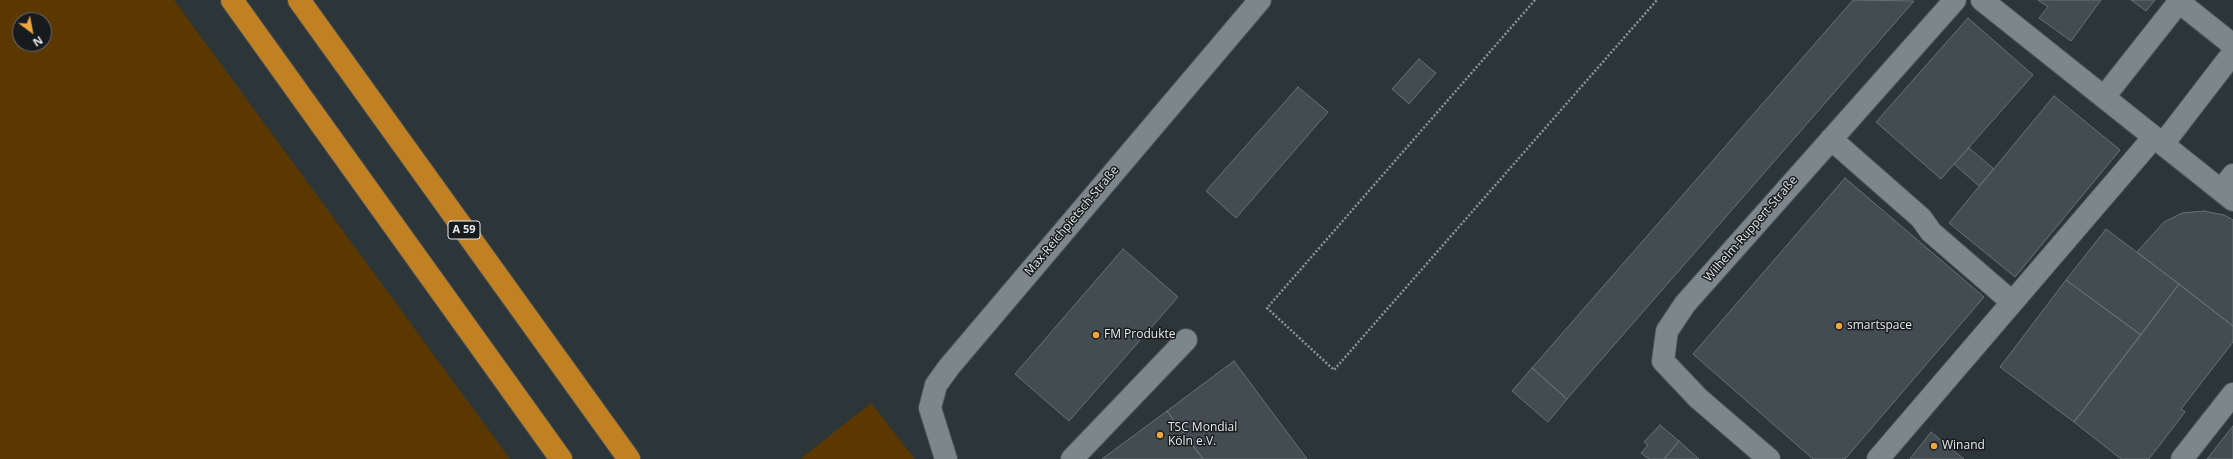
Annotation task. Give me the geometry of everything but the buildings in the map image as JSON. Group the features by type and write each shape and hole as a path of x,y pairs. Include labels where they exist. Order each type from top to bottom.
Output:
{"highway":[{"path":"232,0 561,459"},
{"name":"A 59","path":"299,0 629,459"}],"street":[{"name":"Max-Reichpietsch-Straße","path":"946,459 930,408 936,386 949,367 1260,0"},
{"name":"Wilhelm-Ruppert-Straße","path":"1769,459 1698,398 1663,361 1667,331 1685,304 1955,0"},
{"path":"1982,0 2158,140 2229,188"},
{"path":"2104,97 2179,2 2233,45"},
{"path":"1878,459 2012,302 2158,140 2233,53"},
{"path":"1831,139 1921,218 1931,232 2012,302"},
{"path":"1072,459 1186,340"},
{"path":"2182,459 2233,394"}],"path":[{"path":"1535,0 1267,308 1334,370 1657,0"}],"shaded area":[{"path":"0,0 174,0 510,459 0,459"},
{"path":"871,403 915,459 800,459"}],"place":[{"name":"smartspace","path":"1839,326"},
{"name":"FM Produkte","path":"1096,335"},
{"name":"TSC Mondial Köln e.V.","path":"1160,435"},
{"name":"Winand","path":"1934,446"}]}
